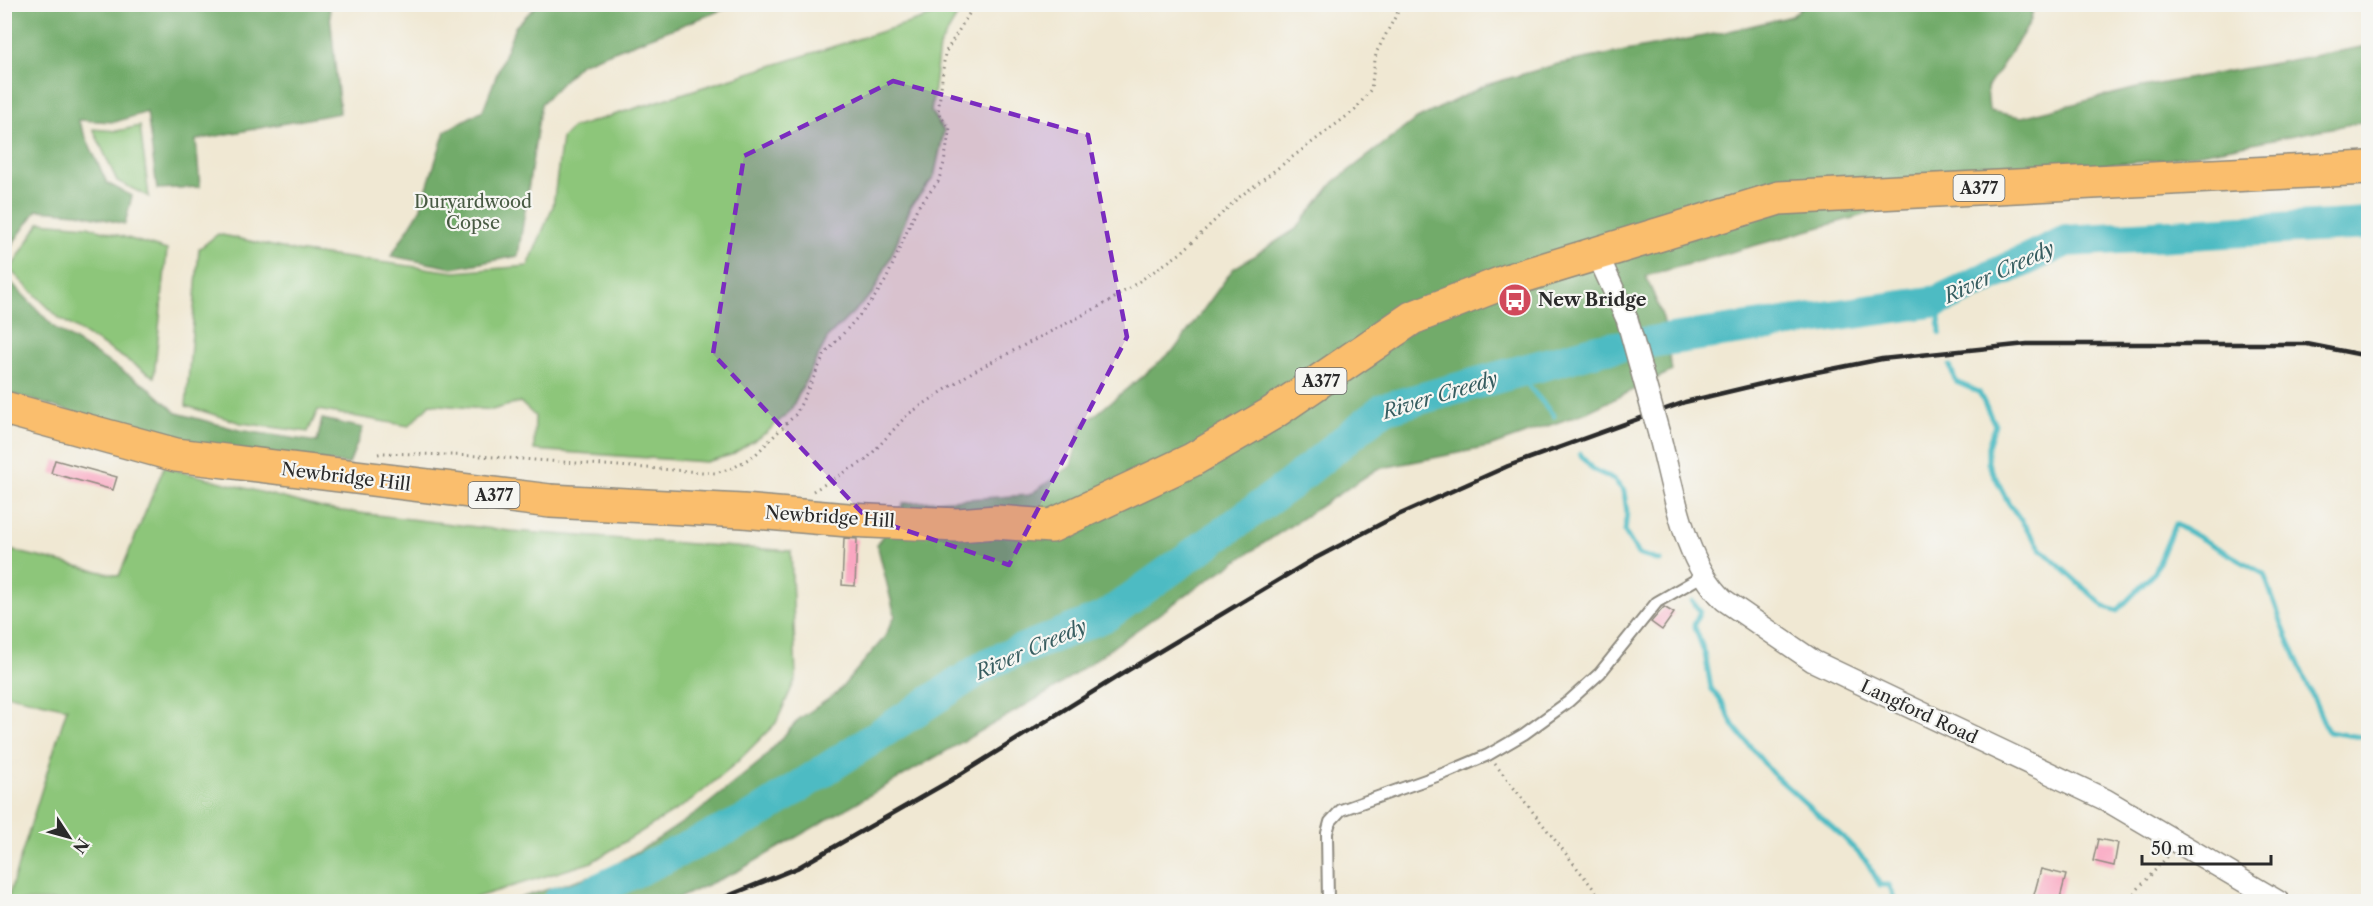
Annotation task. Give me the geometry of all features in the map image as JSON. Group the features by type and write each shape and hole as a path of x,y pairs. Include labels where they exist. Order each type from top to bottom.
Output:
{"highway":[{"name":"A377","path":"1597,254 1779,198 2368,168"},
{"name":"Newbridge Hill","path":"4,408 176,455 550,501 743,511 848,520 958,525 996,522 1051,526 1192,460 1271,414 1412,318 1510,280 1597,254"}],"street":[{"name":"Langford Road","path":"1597,254 1627,319 1687,539 1704,575 1724,600 1813,661 2106,800 2279,902"}],"lane":[{"path":"1328,902 1327,833 1330,822 1341,810 1448,772 1488,755 1524,734 1568,702 1600,674 1657,602 1704,575"}],"path":[{"path":"368,480 375,456 383,453 480,456 715,473 733,468 755,455 796,414 825,354 873,302 886,280 917,208 938,182 950,128 938,113 945,53 975,4"},
{"path":"803,495 822,487 866,459 907,415 972,372 1110,302 1181,253 1238,198 1355,110 1371,89 1376,54 1402,4"},
{"path":"1488,755 1604,902"},
{"path":"2126,902 2169,855 2177,841"}],"highlighted area":[{"path":"893,81 1088,135 1127,337 1009,565 866,517 713,354 744,156"}],"green space":[{"path":"5,4 329,5 340,113 196,140 200,187 157,189 147,112 115,122 78,120 107,183 132,196 125,224 78,213 37,210 5,254"},
{"path":"1805,4 2034,5 2030,23 1987,88 1989,111 2022,117 2137,88 2368,46 2368,121 2164,160 2017,172 1646,276 1663,318 1672,371 1587,412 1489,447 1377,469 1200,585 1052,690 738,871 672,901 507,902 603,872 698,812 761,761 799,719 837,693 884,638 895,616 877,544 904,503 1029,495 1071,466 1083,425 1175,349 1233,269 1296,229 1334,182 1415,120 1486,85 1558,64 1725,32 1792,16"},
{"name":"Duryardwood Copse","path":"537,5 735,5 580,64 541,104 518,256 453,268 391,256 420,210 445,131 483,110 515,27"},
{"path":"957,8 959,13 939,47 931,112 944,131 934,177 911,206 892,254 873,293 828,337 790,411 766,433 731,455 706,462 534,450 535,416 520,402 492,410 430,404 409,426 318,410 308,432 241,423 186,406 199,249 218,234 295,251 455,272 528,266 553,206 562,138 572,128"},
{"path":"140,126 149,197 117,181 93,129 117,131"},
{"path":"40,222 88,226 167,250 154,377 59,318 10,270"},
{"path":"4,275 56,329 148,387 177,413 239,430 317,442 322,419 363,428 349,464 186,446 5,392"},
{"path":"164,467 326,509 510,531 791,551 796,678 776,723 736,763 691,801 592,862 464,901 7,901 67,708 5,694 5,549 119,576"}],"building":[{"path":"55,460 117,477 113,490 51,473"},
{"path":"844,538 857,539 855,586 842,585"},
{"path":"1664,607 1674,613 1662,630 1651,622"},
{"path":"2098,839 2118,843 2114,866 2093,861"},
{"path":"2041,869 2066,875 2059,902 2032,902"}],"waterway":[{"name":"River Creedy","path":"558,902 584,896 754,816 991,662 1106,616 1288,486 1383,409 1601,349 1938,301 2066,241 2368,224"},
{"path":"1938,301 1940,333"},
{"path":"1950,366 1956,382 1979,392 1995,425 1988,446 1988,463 2008,502 2042,550 2105,607 2117,611 2155,572 2175,524 2264,574 2285,632 2328,732 2368,738"},
{"path":"1517,372 1554,416"},
{"path":"1580,454 1592,469 1613,479 1624,491 1627,512 1625,532 1638,554 1660,561"},
{"path":"1692,601 1700,611 1694,625 1705,654 1711,688 1723,704 1733,725 1772,773 1843,837 1867,862 1880,885 1889,885 1897,902"}],"railway":[{"path":"713,902 797,868 948,782 1312,560 1396,516 1508,466 1685,402 1882,359 2027,344 2307,344 2368,356"}],"place":[{"name":"New Bridge","path":"1515,300"}]}
